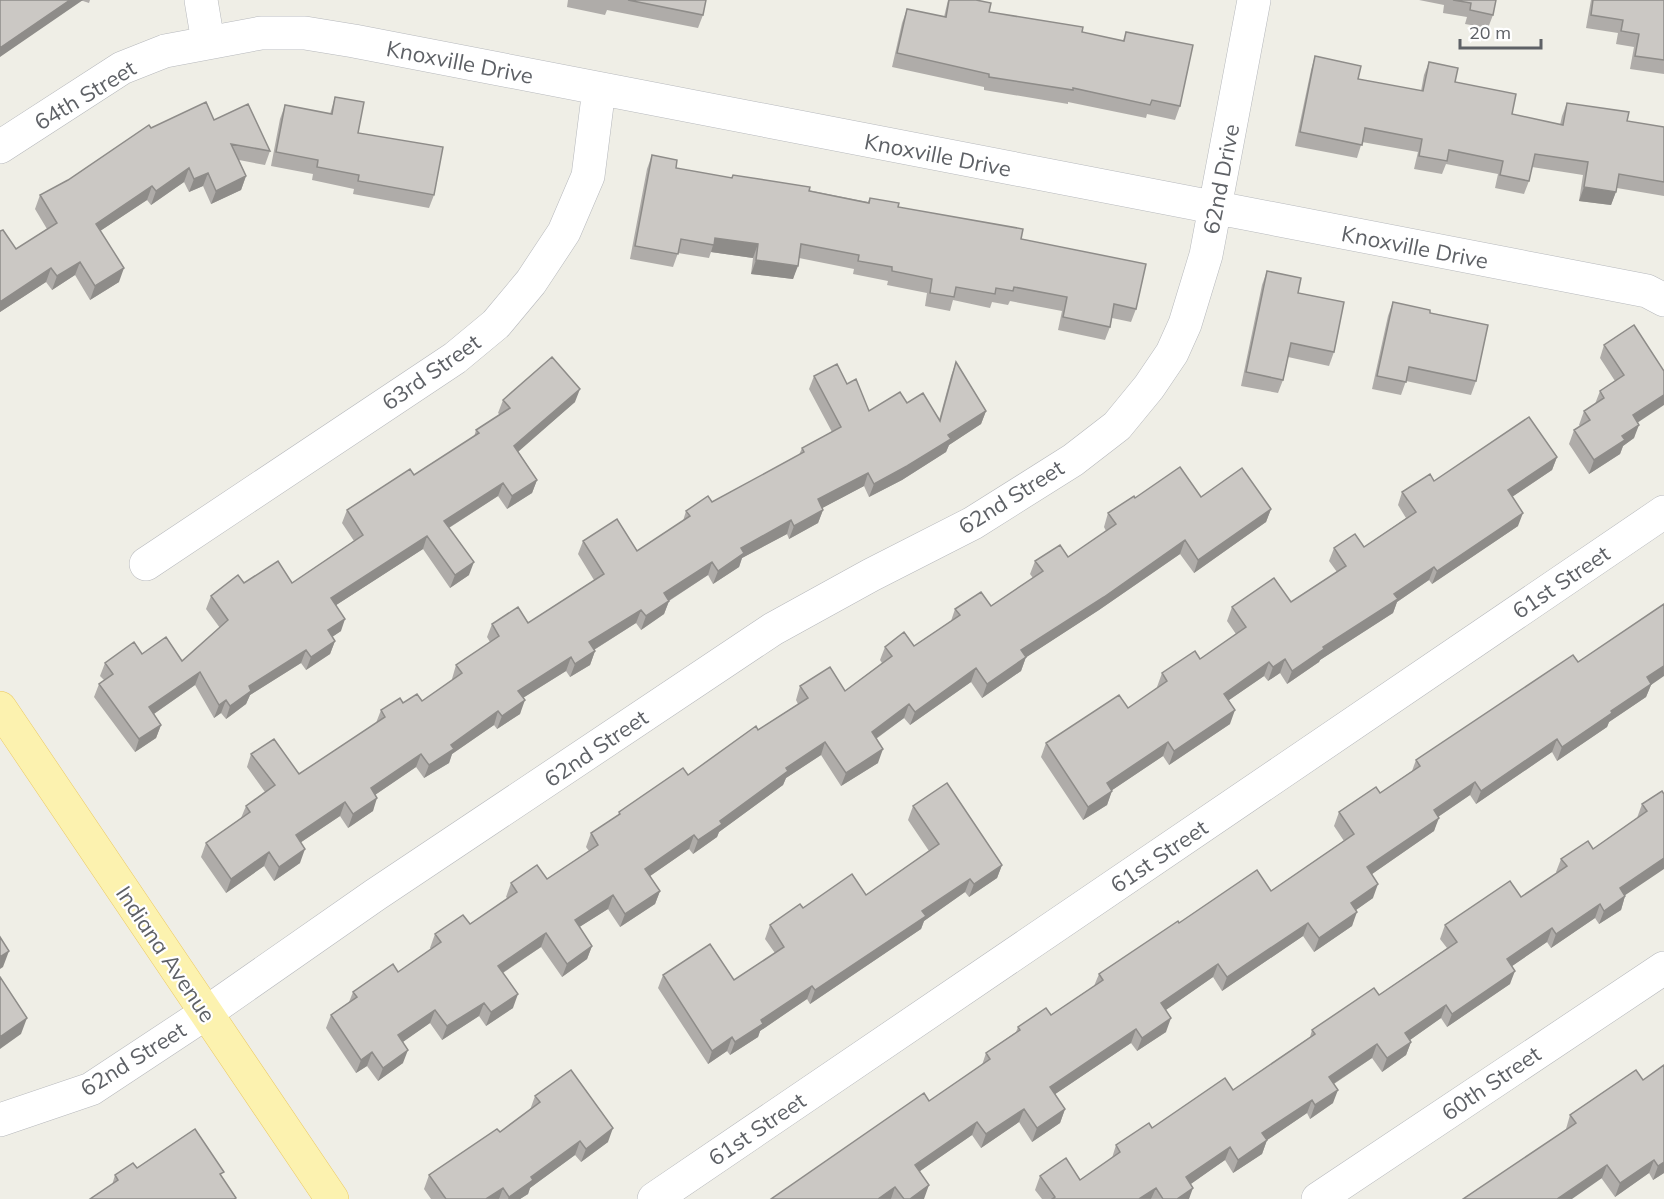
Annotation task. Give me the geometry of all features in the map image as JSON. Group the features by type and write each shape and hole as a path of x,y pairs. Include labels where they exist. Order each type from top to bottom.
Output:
{"main road":[{"name":"Indiana Avenue","path":"0,708 332,1199"}],"street":[{"path":"201,0 208,42"},
{"name":"62nd Drive","path":"1172,353 1185,324 1206,255 1254,0"},
{"name":"Knoxville Drive","path":"208,42 261,33 305,33 354,41 1647,291 1664,300"},
{"name":"64th Street","path":"0,147 122,68 165,51 208,42"},
{"name":"63rd Street","path":"146,564 455,358 496,324 531,282 564,232 588,176 599,89"},
{"name":"62nd Street","path":"0,1120 90,1089 206,1013 385,888 773,629 973,523 1073,460 1117,426 1149,387 1172,353"},
{"name":"61st Street","path":"654,1199 1664,512"},
{"name":"60th Street","path":"1318,1199 1664,968"}],"building":[{"path":"0,0 70,0 0,48"},
{"path":"628,0 706,0 703,15"},
{"path":"949,0 976,0 991,3 989,12 1083,27 1082,32 1124,41 1126,32 1193,45 1180,106 1152,100 1150,105 1073,88 1073,90 989,77 989,74 897,53 907,9 946,17"},
{"path":"1453,0 1496,0 1493,15 1470,10 1471,3"},
{"path":"1593,0 1664,0 1664,60 1635,56 1639,34 1621,31 1623,20 1591,15"},
{"path":"1315,56 1361,66 1358,79 1423,91 1429,62 1458,68 1455,82 1516,94 1512,114 1563,125 1567,103 1629,112 1627,121 1664,127 1664,182 1619,174 1616,192 1584,187 1588,162 1535,154 1529,181 1500,175 1503,161 1449,150 1447,161 1419,156 1422,139 1365,128 1362,145 1300,132"},
{"path":"335,97 364,102 358,133 443,147 434,195 358,181 359,175 317,167 318,160 276,152 285,105 332,114"},
{"path":"206,102 214,120 248,104 270,151 231,144 246,176 216,191 208,173 194,179 189,168 156,191 152,186 96,224 124,268 95,286 80,262 57,276 51,268 0,302 0,231 3,230 16,249 57,223 40,195 68,180 149,125 151,128"},
{"path":"652,155 677,160 676,168 732,178 733,175 810,187 809,191 869,203 870,198 899,203 898,207 1023,229 1021,239 1146,264 1136,309 1114,304 1110,327 1063,317 1067,297 1014,287 1013,291 996,288 995,294 956,287 954,297 930,293 932,279 892,271 892,267 858,261 859,255 801,244 798,266 756,260 758,244 715,238 714,245 681,239 678,254 635,246"},
{"path":"1267,271 1301,278 1298,293 1344,302 1334,352 1291,343 1283,380 1246,372"},
{"path":"1393,302 1430,310 1430,313 1488,325 1476,381 1409,367 1406,382 1377,376"},
{"path":"1634,325 1664,371 1664,395 1633,415 1639,425 1622,436 1625,440 1594,460 1574,430 1590,420 1584,411 1604,398 1600,391 1624,375 1604,345"},
{"path":"552,357 580,389 514,446 537,480 512,496 503,483 444,521 474,562 455,575 427,536 331,598 345,619 328,630 335,641 311,657 306,650 249,686 251,691 230,706 226,700 219,705 200,672 149,707 161,725 139,739 99,684 113,674 105,663 134,642 142,654 166,637 182,661 228,620 211,596 238,575 244,583 278,561 292,583 363,535 347,510 410,469 414,475 479,433 476,430 510,408 503,400"},
{"path":"956,362 986,411 948,435 951,439 874,484 868,473 818,499 823,510 794,526 791,520 741,548 744,553 718,571 712,562 664,593 669,601 646,616 641,610 589,642 595,651 575,664 571,657 518,691 525,700 502,716 498,711 451,745 454,749 429,765 421,754 371,788 377,798 353,814 345,802 296,835 305,849 279,867 269,852 231,879 206,843 250,812 246,806 275,785 251,754 274,739 299,774 385,717 381,710 400,698 403,703 417,694 422,701 462,673 456,665 499,636 492,624 518,607 528,623 604,574 583,541 617,519 637,551 690,516 686,511 708,496 712,502 804,452 802,448 841,427 814,376 837,364 847,384 856,379 869,411 900,392 907,403 923,393 940,421"},
{"path":"1529,417 1557,457 1508,490 1523,513 1437,571 1434,567 1394,594 1398,599 1323,647 1324,649 1292,671 1285,659 1273,667 1269,662 1224,694 1235,710 1174,751 1168,742 1107,783 1112,791 1088,807 1046,743 1119,695 1128,708 1167,681 1162,673 1195,651 1200,659 1246,627 1232,607 1274,578 1291,602 1346,566 1334,548 1355,534 1364,547 1416,512 1402,492 1430,474 1434,481"},
{"path":"1180,467 1201,497 1242,468 1271,509 1198,560 1185,540 1104,597 1021,650 1026,657 987,684 976,668 915,712 909,704 872,732 883,749 846,773 825,742 786,768 788,771 720,821 722,824 698,840 694,835 645,869 660,891 625,914 613,895 575,920 592,946 567,964 546,933 498,966 518,994 491,1012 484,1003 447,1026 435,1010 398,1035 408,1050 383,1068 372,1052 361,1060 331,1015 357,997 353,992 393,964 398,972 441,942 435,934 463,915 470,924 517,892 511,883 537,865 547,879 598,845 591,833 620,814 619,812 683,768 688,775 756,726 758,730 808,698 800,686 830,667 845,691 892,656 885,647 904,632 914,646 960,615 955,609 981,592 991,606 1043,571 1035,561 1060,545 1068,557 1116,524 1108,513 1134,496 1135,498"},
{"path":"1664,604 1664,666 1647,677 1651,684 1562,747 1557,739 1481,791 1475,782 1434,810 1439,818 1367,867 1378,884 1351,903 1357,912 1319,938 1308,923 1227,977 1218,964 1161,1003 1171,1018 1142,1038 1136,1029 1050,1087 1065,1109 1037,1128 1024,1109 986,1134 977,1122 915,1165 929,1185 910,1199 904,1199 895,1187 878,1199 771,1199 924,1093 929,1101 990,1059 986,1053 1020,1030 1018,1027 1046,1008 1051,1015 1103,980 1099,974 1257,870 1271,891 1354,834 1339,812 1376,787 1380,793 1420,766 1416,760 1573,655 1578,662"},
{"path":"947,783 1002,865 974,884 970,879 922,911 926,916 815,990 812,986 761,1020 763,1024 735,1042 732,1037 712,1051 663,975 710,944 734,980 784,947 770,925 800,904 803,908 852,874 866,895 939,844 913,806"},
{"path":"1662,791 1664,794 1664,858 1620,888 1625,896 1604,911 1600,904 1556,934 1552,928 1507,959 1515,971 1452,1014 1446,1005 1405,1033 1411,1042 1387,1058 1377,1044 1329,1077 1338,1090 1315,1105 1312,1100 1262,1133 1267,1140 1238,1160 1230,1147 1186,1177 1193,1188 1177,1199 1163,1199 1156,1188 1139,1199 1052,1199 1055,1197 1040,1176 1066,1158 1080,1180 1120,1152 1116,1145 1149,1123 1152,1128 1225,1078 1233,1090 1315,1034 1312,1030 1374,988 1379,995 1457,942 1445,925 1510,881 1521,897 1567,866 1561,859 1588,841 1593,849 1647,811 1642,804"},
{"path":"0,937 9,951 0,957"},
{"path":"0,977 27,1018 0,1037"},
{"path":"1664,1065 1664,1162 1658,1166 1654,1160 1620,1183 1607,1165 1557,1199 1463,1199 1576,1123 1570,1115 1636,1070 1643,1080"},
{"path":"571,1070 613,1128 586,1149 580,1141 531,1177 533,1180 509,1197 503,1188 486,1199 446,1199 429,1175 497,1129 500,1132 540,1102 535,1096"},
{"path":"195,1129 224,1172 220,1174 236,1198 90,1199 118,1180 115,1175 133,1163 137,1168"}]}
